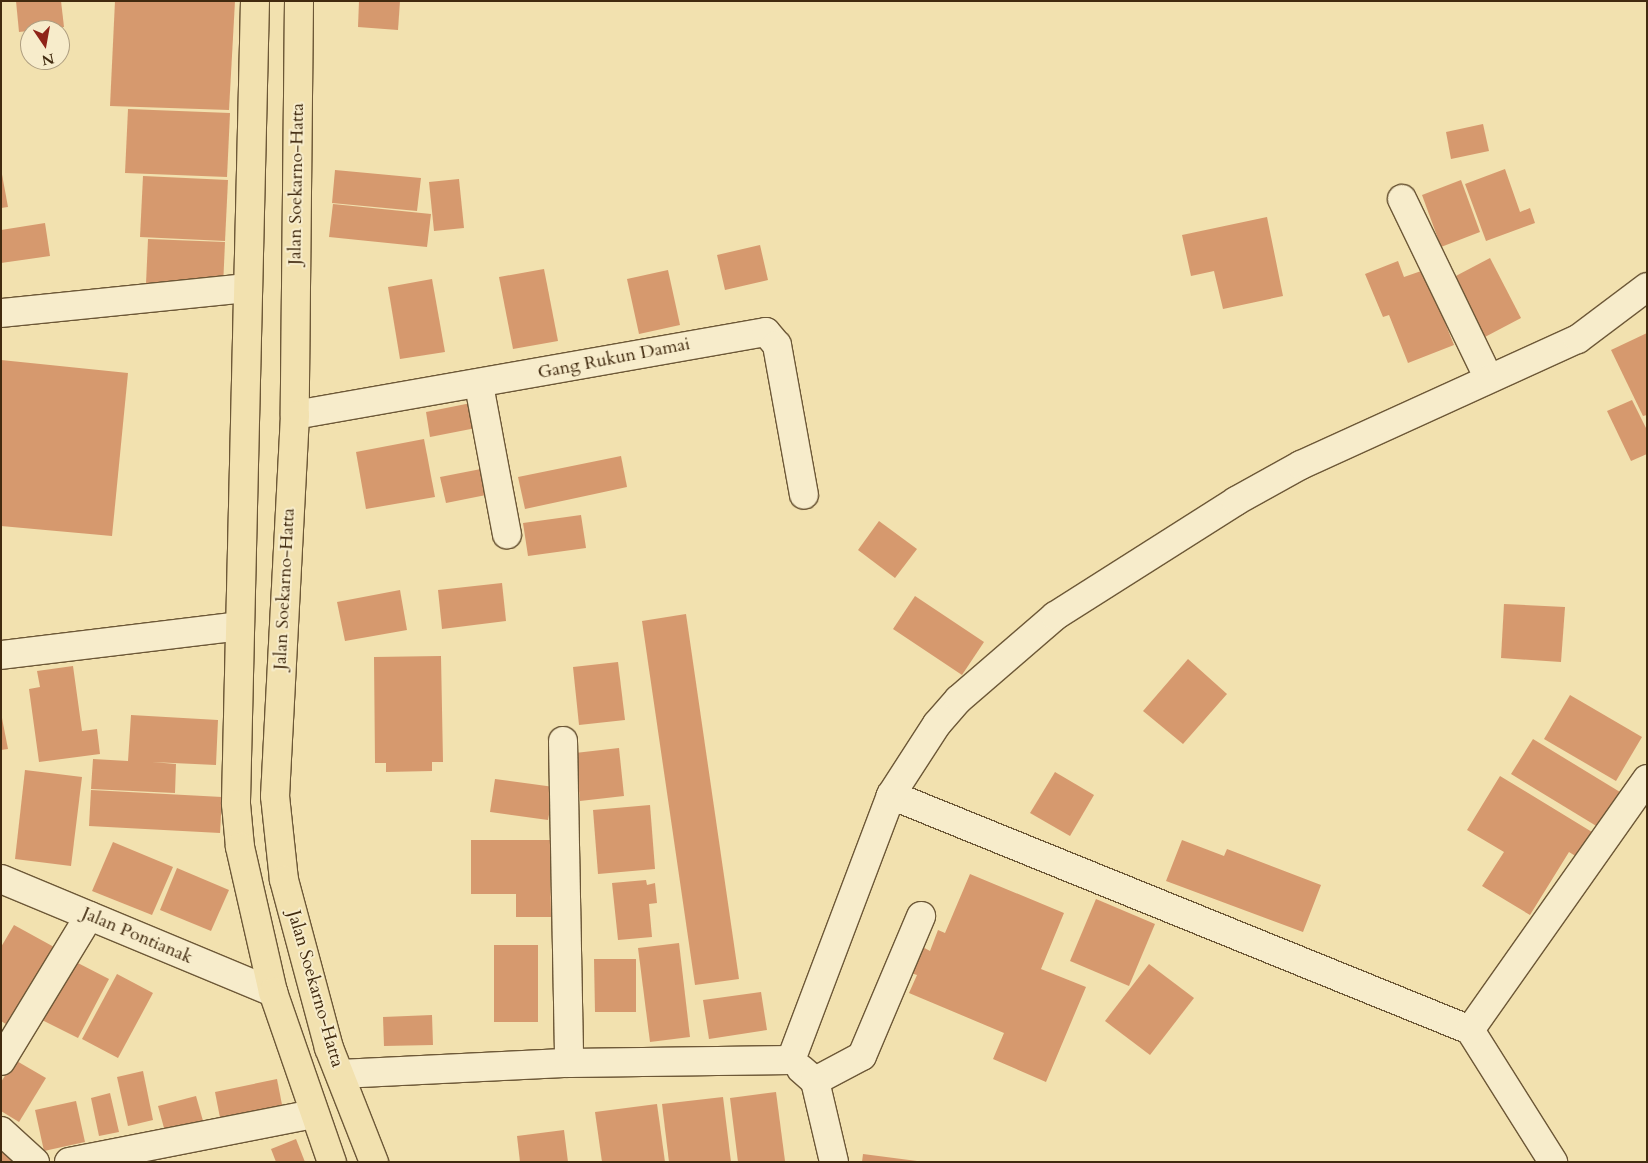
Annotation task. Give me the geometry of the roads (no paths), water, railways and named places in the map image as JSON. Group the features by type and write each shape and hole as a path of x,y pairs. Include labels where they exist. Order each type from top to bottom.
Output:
{"main road":[{"path":"255,1 238,626 236,785 240,847 273,992 313,1114 332,1162"},
{"name":"Jalan Soekarno-Hatta","path":"299,1 294,415 275,796 284,880 329,1048 374,1162"},
{"path":"294,1055 329,1048"}],"street":[{"path":"1402,199 1488,377"},
{"path":"791,1060 891,795 937,724 1024,641 1090,592 1236,502 1301,465 1488,377 1578,339 1647,287"},
{"path":"1,313 248,288"},
{"name":"Gang Rukun Damai","path":"294,415 479,385 766,332 777,345 804,495"},
{"path":"479,385 507,534"},
{"path":"1,655 238,626"},
{"path":"564,741 569,1062"},
{"path":"1470,1030 1647,779"},
{"path":"891,795 1470,1030 1552,1162"},
{"name":"Jalan Pontianak","path":"1,880 273,992"},
{"path":"1,1062 89,916"},
{"path":"815,1081 862,1056 922,916"},
{"path":"340,1074 569,1062 791,1060 815,1081 834,1162"},
{"path":"69,1162 313,1114"},
{"path":"1,1131 35,1162"}]}
